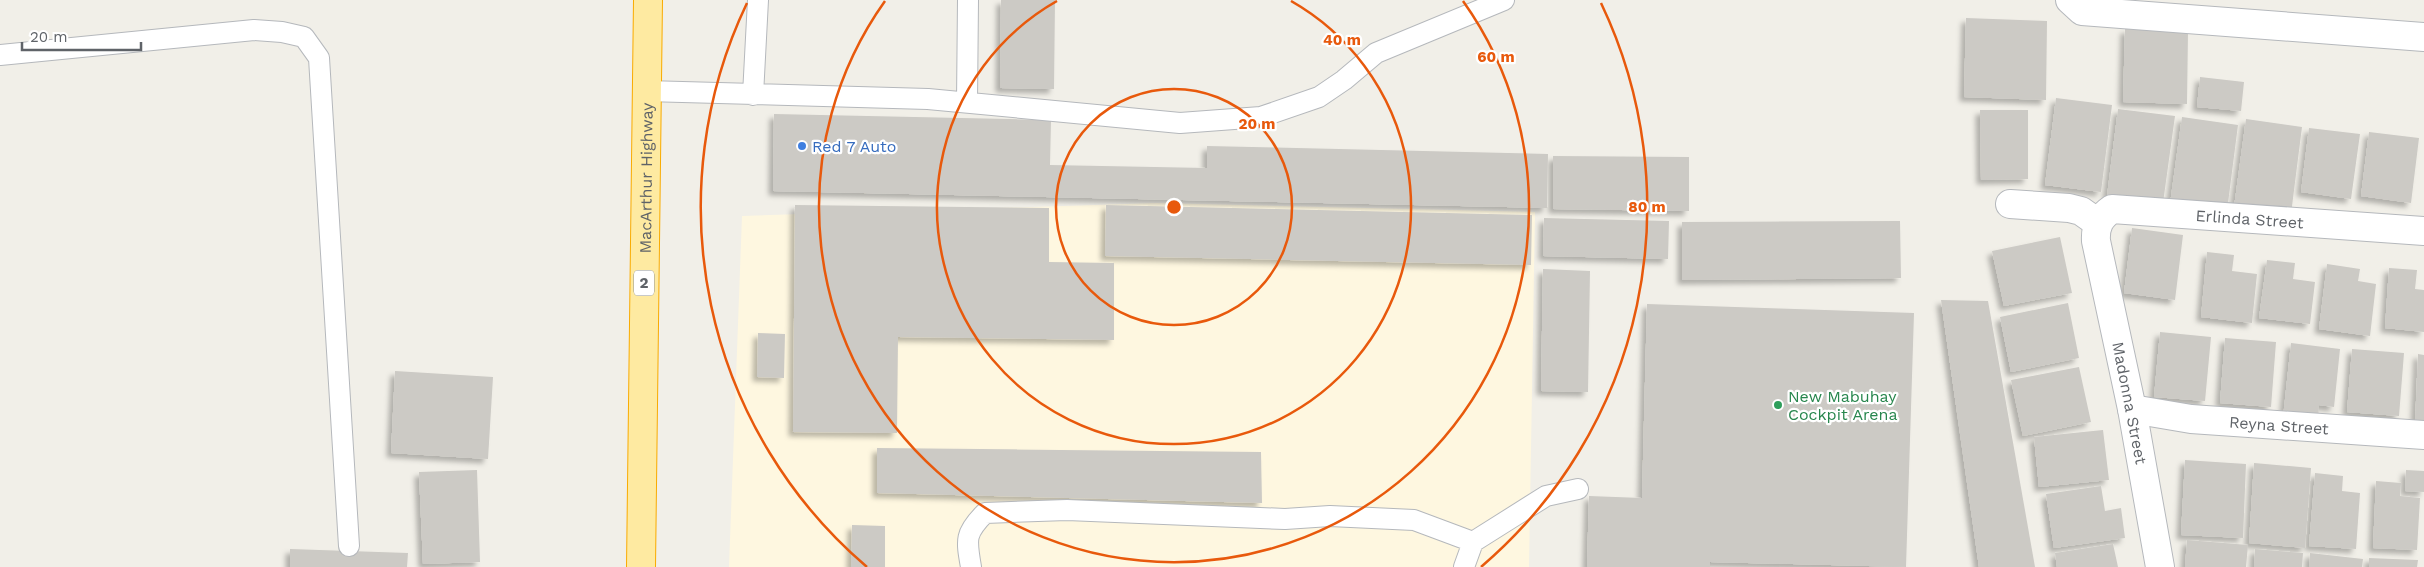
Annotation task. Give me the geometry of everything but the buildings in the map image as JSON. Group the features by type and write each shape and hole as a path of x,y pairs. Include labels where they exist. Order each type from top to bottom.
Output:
{"highway":[{"name":"MacArthur Highway","path":"641,567 648,0"}],"street":[{"path":"2070,0 2082,11 2424,37"},
{"path":"2010,204 2069,208 2081,211 2097,232"},
{"name":"Erlinda Street","path":"2097,232 2103,215 2112,209 2424,231"},
{"name":"Madonna Street","path":"2097,232 2132,409 2160,567"},
{"name":"Reyna Street","path":"2132,409 2191,418 2424,435"}],"lane":[{"path":"753,95 758,0"},
{"path":"967,102 968,0"},
{"path":"646,91 928,99 1180,123 1261,117 1319,97 1344,80 1376,53 1504,0"},
{"path":"0,56 254,30 282,32 304,37 319,58 349,546"},
{"path":"1464,567 1473,542 1546,496 1578,490"},
{"path":"971,567 968,548 971,528 985,512 1066,510 1285,519 1330,516 1414,520 1473,542"}],"shaded area":[{"path":"1157,203 1535,212 1529,567 729,567 742,216"}],"place":[{"name":"Red 7 Auto","path":"802,146"},
{"name":"New Mabuhay Cockpit Arena","path":"1778,405"}]}
